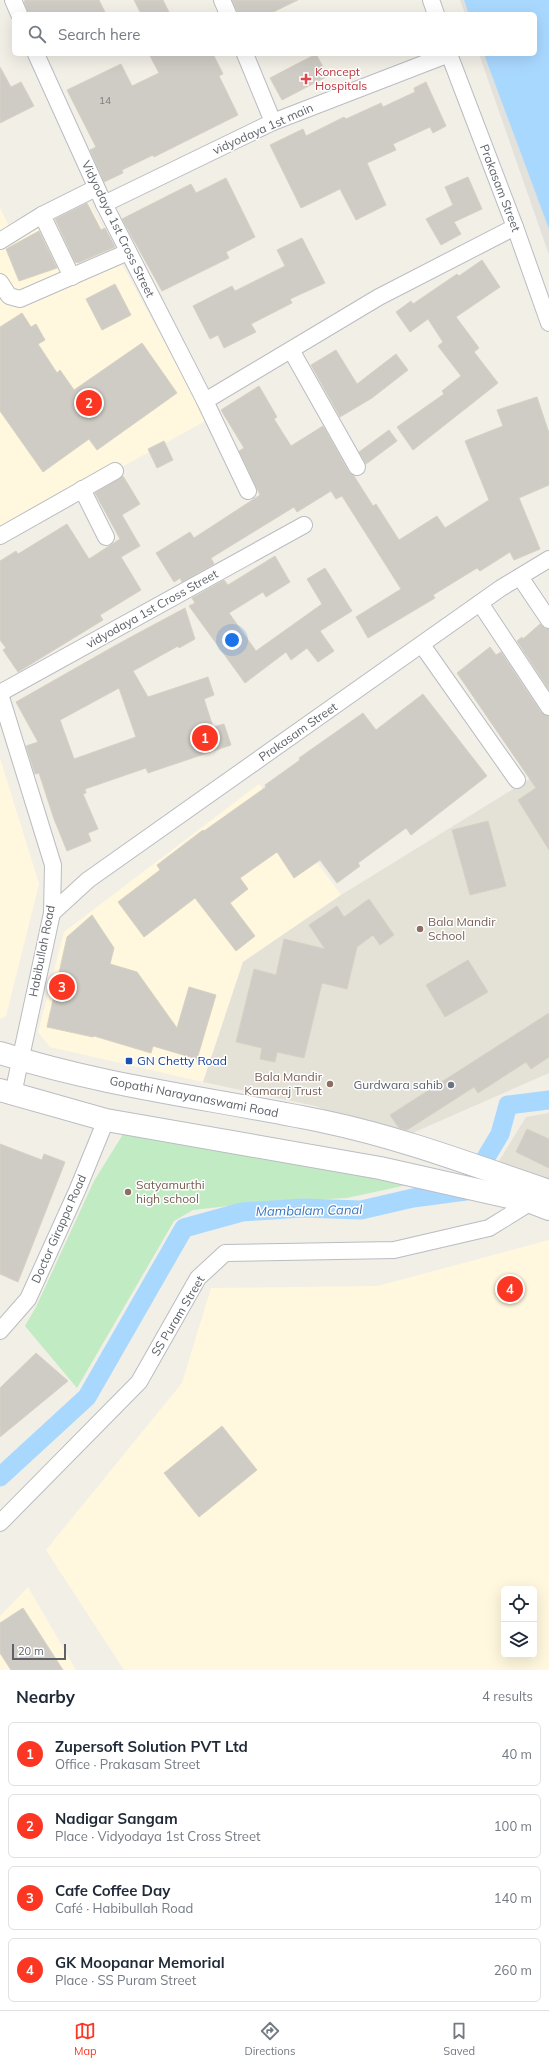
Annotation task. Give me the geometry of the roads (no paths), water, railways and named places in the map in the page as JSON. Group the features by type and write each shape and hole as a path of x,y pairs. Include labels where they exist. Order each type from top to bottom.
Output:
{"main road":[{"name":"Gopathi Narayanaswami Road","path":"10,1056 130,1086 326,1122 390,1138 440,1153 499,1184"},
{"path":"6,1092 106,1120 173,1130 380,1168 499,1184 543,1201"},
{"path":"173,1130 179,1096"}],"street":[{"path":"12,0 18,12"},
{"path":"222,0 227,12"},
{"path":"431,0 435,12"},
{"name":"Vidyodaya 1st Cross Street","path":"37,56 96,188 205,401 248,491"},
{"path":"246,56 273,122"},
{"name":"vidyodaya 1st main","path":"104,204 273,122 444,56"},
{"name":"Prakasam Street","path":"450,56 515,227 549,323"},
{"path":"0,241 42,215 96,188"},
{"path":"42,215 72,277"},
{"path":"205,401 379,297 515,227"},
{"path":"0,282 9,296 20,299 128,252"},
{"path":"291,350 357,467"},
{"path":"0,536 115,471"},
{"path":"82,489 106,537"},
{"name":"vidyodaya 1st Cross Street","path":"0,693 304,525"},
{"name":"Prakasam Street","path":"52,913 88,880 480,603 549,559"},
{"path":"520,577 549,620"},
{"path":"480,603 549,707"},
{"path":"422,645 517,780"},
{"name":"Habibullah Road","path":"0,693 54,865 52,913 10,1056 6,1092"},
{"name":"Doctor Girappa Road","path":"0,1331 28,1299 77,1191 106,1120"},
{"name":"SS Puram Street","path":"0,1523 139,1382 198,1278 225,1253 394,1250 489,1228 543,1201"}],"water":[{"path":"464,0 549,0 549,229 485,56 537,56 537,12 468,12"}],"waterway":[{"name":"Mambalam Canal","path":"0,1477 87,1397 184,1228 242,1212 303,1208 361,1210 413,1198 466,1191 500,1134 508,1105 549,1100"}],"place":[{"name":"Koncept Hospitals","path":"306,79"},
{"name":"Nadigar Sangam","path":"89,403"},
{"name":"Zupersoft Solution PVT Ltd","path":"205,738"},
{"name":"Bala Mandir School","path":"420,929"},
{"name":"Cafe Coffee Day","path":"62,987"},
{"name":"GN Chetty Road","path":"129,1061"},
{"name":"Bala Mandir Kamaraj Trust","path":"330,1084"},
{"name":"Gurdwara sahib","path":"451,1085"},
{"name":"Satyamurthi high school","path":"128,1192"},
{"name":"GK Moopanar Memorial","path":"510,1289"}]}
